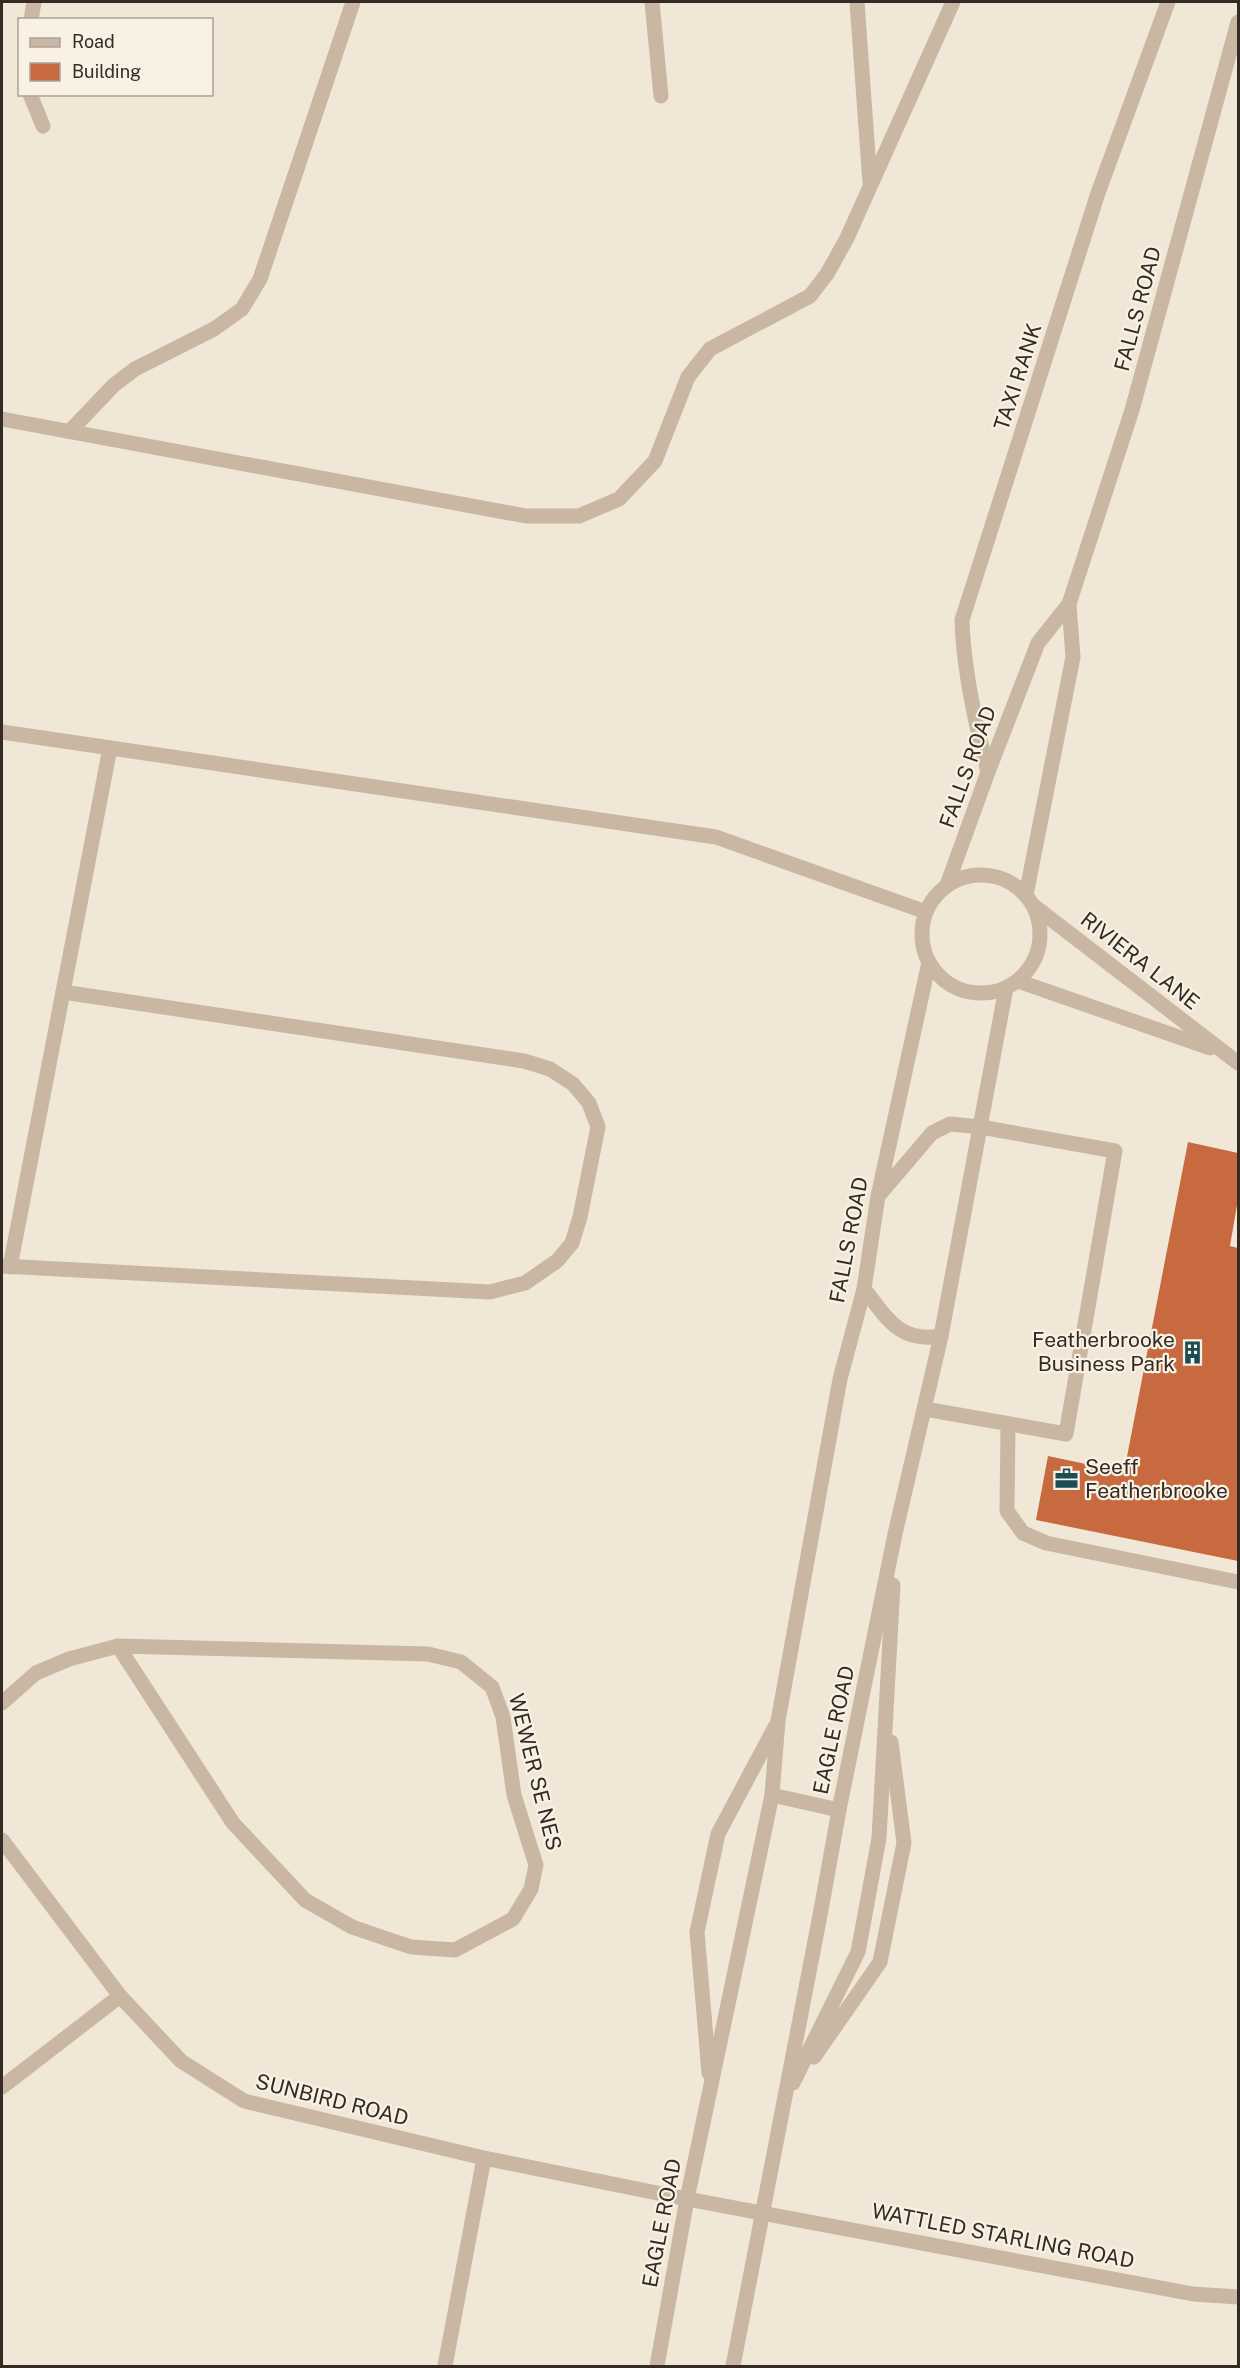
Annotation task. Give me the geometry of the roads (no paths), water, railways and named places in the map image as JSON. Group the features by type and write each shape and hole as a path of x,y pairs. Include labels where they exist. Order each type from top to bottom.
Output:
{"street":[{"path":"32,18 34,2"},
{"path":"70,431 114,385 135,369 214,329 242,309 260,279 353,2"},
{"path":"652,2 661,96"},
{"path":"857,2 871,186"},
{"path":"2,419 526,516 579,516 619,499 655,461 688,377 710,349 810,296 827,274 847,238 954,2"},
{"name":"TAXI RANK","path":"988,772 978,737 962,637 962,620 1098,193 1168,2"},
{"name":"FALLS ROAD","path":"813,1526 840,1379 864,1288 878,1196 928,962 923,945 922,928 926,912 935,896 947,885 1038,643 1069,604 1131,410 1239,22"},
{"path":"31,96 43,126"},
{"name":"FALLS ROAD","path":"895,1534 941,1336 981,1127 1012,984 1030,968 1038,951 1040,933 1037,915 1029,900 1073,657 1069,604"},
{"path":"2,732 716,837 926,912"},
{"path":"63,992 524,1061 550,1069 573,1084 589,1103 598,1127 580,1217 572,1243 557,1261 525,1283 490,1292 6,1267 63,992 110,748"},
{"path":"947,885 980,874 997,877 1013,884 1029,900"},
{"name":"RIVIERA LANE","path":"1029,900 1221,1052 1239,1063"},
{"path":"928,962 939,976 970,993 989,993 1012,984"},
{"name":"RIVIERA LANE","path":"1012,984 1221,1052"},
{"path":"878,1196 932,1133 950,1124 981,1127 1115,1151 1066,1434 925,1409"},
{"path":"864,1288 888,1318 906,1335 925,1338 941,1336"},
{"path":"1008,1424 1007,1511 1023,1533 1046,1543 1239,1582"},
{"name":"EAGLE ROAD","path":"657,2367 687,2199 772,1795 778,1721 813,1526"},
{"name":"EAGLE ROAD","path":"784,2102 858,1952 879,1838 895,1534"},
{"name":"EAGLE ROAD","path":"733,2367 838,1810 895,1534"},
{"name":"WEWER SE NES","path":"2,1703 36,1673 69,1659 118,1646 428,1654 462,1662 492,1687 503,1717 514,1795 536,1865 531,1889 513,1919 455,1950 411,1947 352,1927 305,1900 233,1823 118,1646"},
{"name":"EAGLE ROAD","path":"784,2102 880,1962 904,1844 886,1703"},
{"name":"EAGLE ROAD","path":"711,2088 697,1932 718,1834 778,1721"},
{"path":"772,1795 838,1810"},
{"name":"SUNBIRD ROAD","path":"4,1850 120,1996 181,2061 244,2102 484,2158 761,2212"},
{"path":"2,2087 120,1996"},
{"path":"445,2367 484,2158"},
{"name":"WATTLED STARLING ROAD","path":"761,2212 1193,2294 1239,2297"}],"place":[{"name":"Featherbrooke Business Park","path":"1193,1352"},
{"name":"Seeff Featherbrooke","path":"1067,1479"}]}
